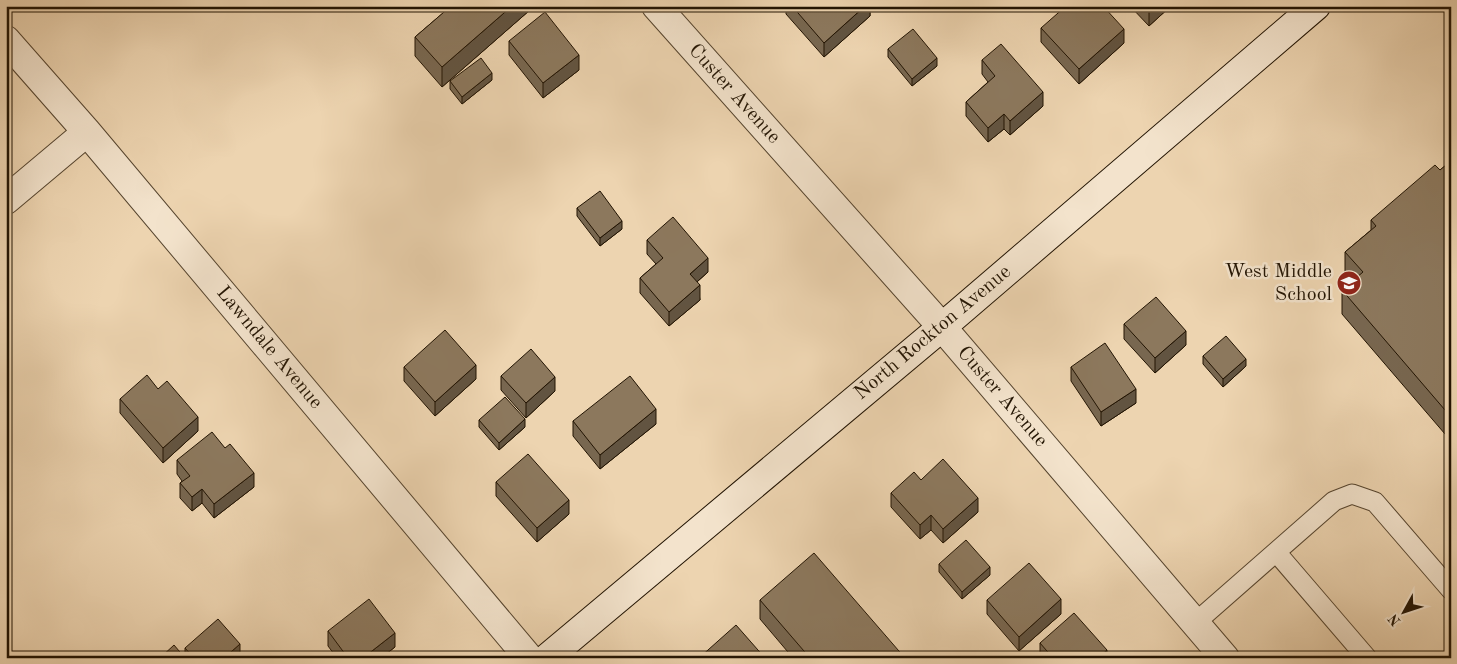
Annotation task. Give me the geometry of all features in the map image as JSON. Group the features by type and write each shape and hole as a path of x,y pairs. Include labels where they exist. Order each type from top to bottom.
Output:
{"street":[{"name":"Custer Avenue","path":"656,6 942,327 1225,658"},
{"name":"North Rockton Avenue","path":"547,658 942,327 1316,6"},
{"name":"Lawndale Avenue","path":"6,40 87,132 529,658"},
{"path":"6,200 87,132"}],"lane":[{"path":"1195,622 1334,501 1352,494 1375,502 1451,590"},
{"path":"1276,552 1367,658"}],"building":[{"path":"451,6 512,6 442,67 415,37"},
{"path":"792,6 865,6 824,43"},
{"path":"1066,6 1103,6 1124,29 1079,69 1041,28"},
{"path":"1143,6 1155,6 1149,12"},
{"path":"545,12 579,55 543,83 509,41"},
{"path":"913,29 937,58 912,79 888,49"},
{"path":"1001,44 1043,92 1010,121 1004,114 988,128 966,102 995,76 982,60"},
{"path":"481,58 492,73 462,97 450,81"},
{"path":"1451,161 1451,417 1342,290 1363,272 1345,252 1376,226 1371,220 1435,165 1440,170"},
{"path":"600,191 622,221 600,238 577,208"},
{"path":"673,217 708,258 690,274 700,285 669,312 640,278 663,258 647,240"},
{"path":"1156,297 1186,331 1155,358 1124,324"},
{"path":"445,330 476,365 435,402 404,367"},
{"path":"1226,336 1246,359 1223,379 1203,356"},
{"path":"1105,343 1136,389 1101,412 1071,367"},
{"path":"531,349 555,377 526,403 501,376"},
{"path":"147,375 158,389 167,381 198,417 163,448 120,399"},
{"path":"630,376 656,409 600,455 573,421"},
{"path":"505,397 525,419 499,443 479,420"},
{"path":"212,432 225,448 230,444 254,473 214,504 202,489 192,497 180,483 190,476 177,460"},
{"path":"528,454 569,500 537,528 496,482"},
{"path":"943,459 978,498 943,529 931,515 920,525 891,493 914,472 921,480"},
{"path":"966,540 990,567 962,592 939,564"},
{"path":"814,553 905,658 810,658 760,600"},
{"path":"1029,563 1061,599 1019,637 987,600"},
{"path":"369,599 395,633 363,658 348,658 328,631"},
{"path":"1074,613 1107,650 1098,658 1053,658 1040,643"},
{"path":"218,619 240,644 224,658 194,658 185,648"},
{"path":"736,625 765,658 699,658"},
{"path":"174,645 185,658 160,658"}],"place":[{"name":"West Middle School","path":"1349,283"}]}
